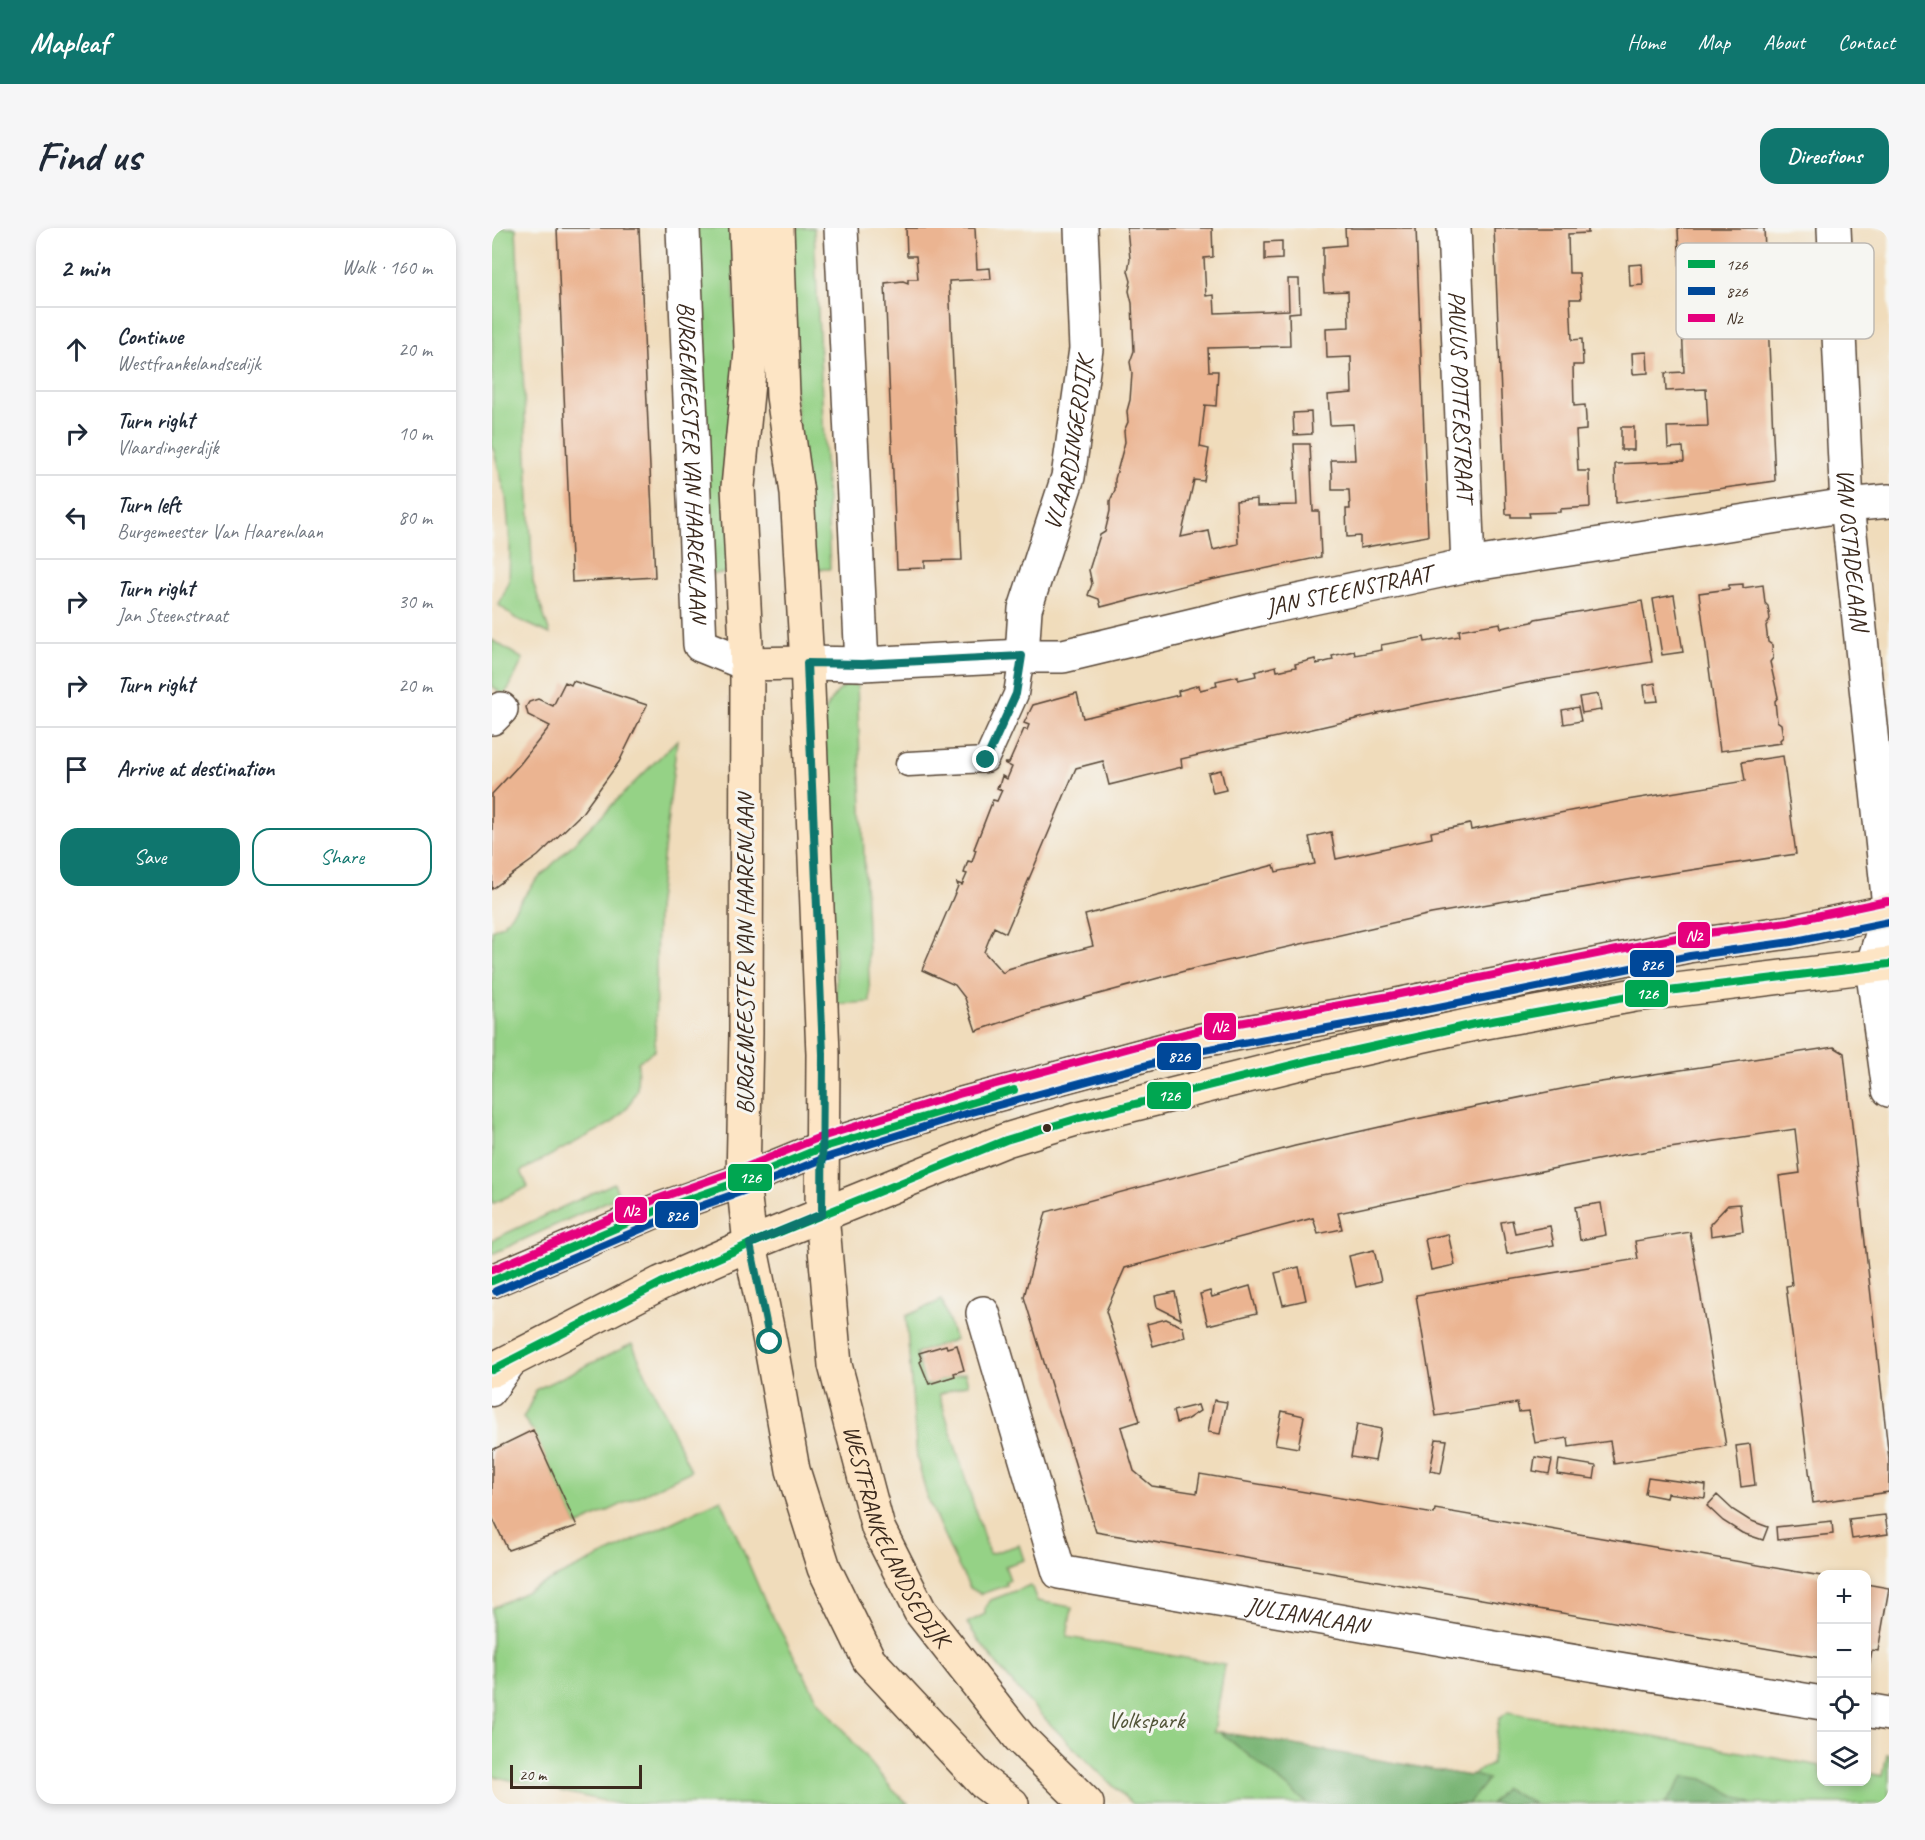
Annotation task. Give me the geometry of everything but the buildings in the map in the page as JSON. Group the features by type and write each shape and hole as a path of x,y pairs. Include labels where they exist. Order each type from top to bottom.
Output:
{"main road":[{"name":"BURGEMEESTER VAN HAARENLAAN","path":"746,228 752,351 738,487 747,664 746,1033 743,1180 750,1244"},
{"path":"777,228 783,396 797,492 807,663 823,1054 822,1214"},
{"name":"BURGEMEESTER VAN HAARENLAAN","path":"747,664 807,663"},
{"path":"492,1281 658,1210 743,1180 821,1148 962,1104 1202,1040 1392,1006 1688,946 1791,932 1889,910"},
{"path":"506,1364 661,1283 750,1244 1006,1140 1079,1118 1312,1060 1475,1024 1635,996 1880,966"},
{"name":"WESTFRANKELANDSEDIJK","path":"822,1214 835,1365 878,1528 920,1611 1020,1738 1087,1804"},
{"path":"750,1244 793,1470 824,1568 869,1660 983,1782 1012,1804"}],"street":[{"name":"BURGEMEESTER VAN HAARENLAAN","path":"683,228 700,645 747,664"},
{"path":"841,228 862,664"},
{"name":"VLAARDINGERDIJK","path":"1022,656 1025,609 1068,477 1086,349 1081,228"},
{"name":"PAULUS POTTERSTRAAT","path":"1454,228 1468,565"},
{"name":"VAN OSTADELAAN","path":"1834,228 1835,243"},
{"name":"VAN OSTADELAAN","path":"1839,339 1847,505 1889,910"},
{"name":"JAN STEENSTRAAT","path":"807,663 862,664 1064,656 1260,609 1468,565 1847,505 1889,501"},
{"path":"1889,910 1880,966 1889,1090"},
{"name":"JULIANALAAN","path":"983,1313 1059,1572 1817,1702"},
{"path":"1871,1711 1889,1714"}],"lane":[{"path":"908,764 986,760 1016,694 1022,656"},
{"path":"492,1394 506,1364"}],"green space":[{"path":"492,228 516,228 533,582 550,634 515,618 499,605 509,582 510,545 506,497 492,444"},
{"path":"694,228 732,228 738,384 731,573 709,574"},
{"path":"788,228 814,228 830,569 812,569 795,396"},
{"path":"492,640 523,659 504,695 492,686"},
{"path":"847,685 857,685 870,1002 837,1004 821,723 834,696"},
{"path":"677,740 657,910 655,1050 638,1062 637,1090 628,1107 612,1123 521,1171 528,1187 492,1204 492,930 504,924 534,883"},
{"path":"614,1183 619,1196 492,1254 492,1240"},
{"path":"942,1300 955,1340 916,1353 925,1385 965,1373 968,1384 939,1394 989,1554 1019,1545 1024,1560 1005,1566 1010,1580 1006,1581 1007,1585 981,1594 970,1588 953,1556 927,1497 917,1458 906,1316"},
{"path":"632,1344 691,1471 577,1526 533,1431 523,1418 532,1402 535,1390"},
{"path":"721,1499 765,1602 818,1700 893,1790 908,1804 618,1804 492,1776 492,1608"},
{"name":"Volkspark","path":"1031,1585 1037,1601 1072,1607 1067,1637 1225,1665 1214,1732 1469,1776 1491,1764 1499,1719 1508,1712 1817,1765 1817,1786 1871,1786 1871,1774 1883,1776 1887,1754 1889,1755 1889,1804 1132,1804 1023,1695 984,1648 967,1623 985,1614 985,1607 991,1600"},
{"path":"1220,1732 1469,1776 1471,1774 1488,1779 1468,1804 1308,1804"},
{"path":"1684,1776 1703,1779 1752,1804 1665,1804"},
{"path":"1504,1788 1535,1804 1490,1804"}],"transit line":[{"name":"N2","path":"492,1270 654,1200 739,1170 818,1138 959,1094 1145,1044 1200,1030 1390,996 1686,936 1788,922 1887,901"},
{"name":"826","path":"496,1291 662,1220 746,1190 825,1158 965,1114 1151,1064 1204,1050 1394,1016 1690,956 1791,942 1889,922"},
{"name":"126","path":"492,1370 661,1283 750,1244 1006,1140 1079,1118 1312,1060 1475,1024 1635,995 1889,964"},
{"name":"126","path":"492,1281 658,1210 743,1180 821,1148 1014,1090"}],"route":[{"path":"770,1342 750,1244 822,1214 823,1054 807,663 862,664 1022,656 1016,694 986,760"}]}
